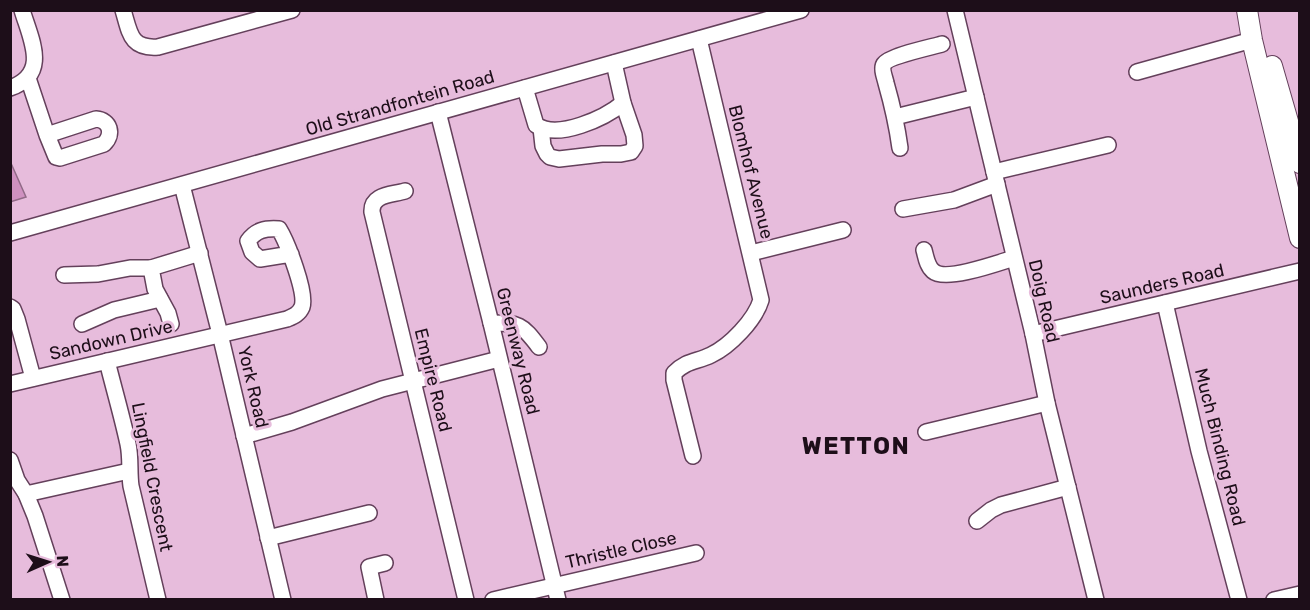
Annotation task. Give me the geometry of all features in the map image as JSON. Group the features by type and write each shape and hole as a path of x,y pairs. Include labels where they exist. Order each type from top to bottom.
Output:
{"main road":[{"path":"1247,10 1299,238"},
{"path":"1260,10 1273,70 1299,163"}],"street":[{"path":"10,88 21,84 28,78 35,62 22,10"},
{"path":"123,10 130,35 146,48 158,47 292,10"},
{"name":"Old Strandfontein Road","path":"10,233 801,10"},
{"name":"Doig Road","path":"955,10 1033,334 1047,403 1096,600"},
{"name":"Blomhof Avenue","path":"693,456 674,373 686,363 709,356 723,348 735,338 760,306 761,296 699,39"},
{"path":"1137,72 1252,40"},
{"path":"900,148 895,117 884,77 884,64 890,59 942,44"},
{"path":"541,129 543,146 550,158 631,152 635,146 634,135 623,104 614,63"},
{"path":"28,78 47,135"},
{"path":"525,88 536,125 541,129 560,130 602,117 623,104"},
{"path":"895,117 976,97"},
{"name":"Greenway Road","path":"438,112 556,592"},
{"path":"559,159 560,130"},
{"path":"903,209 954,200 995,178 1108,145"},
{"name":"York Road","path":"182,185 283,600"},
{"name":"Empire Road","path":"405,191 374,201 372,212 466,600"},
{"path":"751,253 843,230"},
{"path":"924,250 929,267 935,273 944,275 1014,258"},
{"path":"64,274 98,274 130,268 151,268 200,253"},
{"name":"Sandown Drive","path":"10,384 288,319 298,314 303,304 291,254"},
{"path":"151,268 155,289 168,313 171,324"},
{"name":"Saunders Road","path":"1033,334 1299,271"},
{"path":"82,324 114,310 160,300"},
{"name":"Much Binding Road","path":"1165,303 1199,451 1239,600"},
{"path":"10,307 17,318 33,378"},
{"path":"491,323 512,323 520,326 528,331 539,347"},
{"path":"244,436 292,422 382,389 499,359"},
{"name":"Lingfield Crescent","path":"107,361 128,444 131,486 158,600"},
{"path":"926,432 1047,403"},
{"path":"10,460 35,516 62,600"},
{"path":"26,494 129,471"},
{"path":"977,521 1001,505 1068,488"},
{"path":"268,538 369,513"},
{"name":"Thristle Close","path":"492,600 556,592 696,553"},
{"path":"376,600 369,567 385,563"},
{"path":"1274,600 1299,594"}],"building":[{"path":"10,161 26,197 10,202"}],"district":[{"name":"WETTON","path":"856,446"}]}
